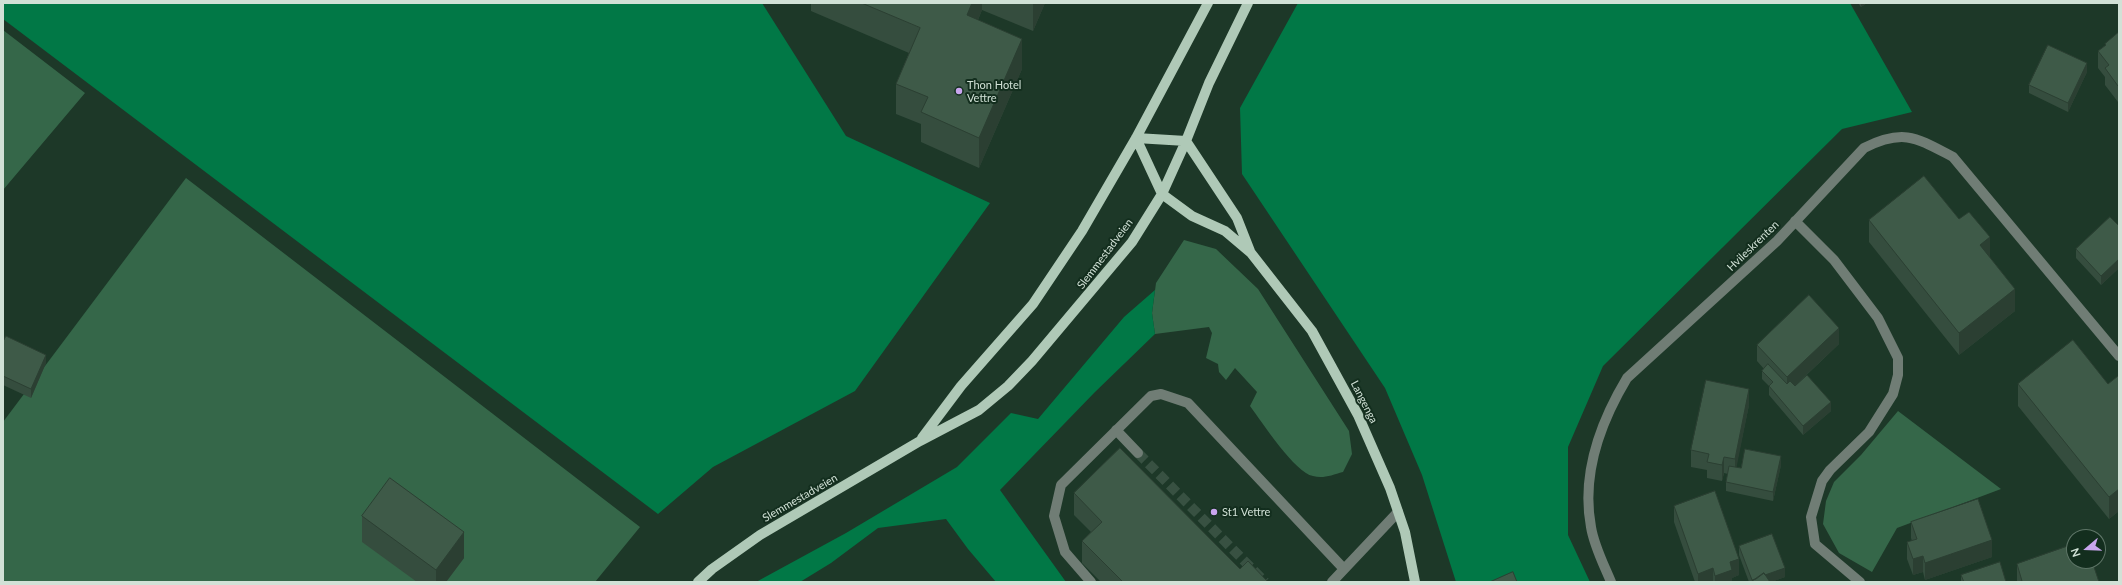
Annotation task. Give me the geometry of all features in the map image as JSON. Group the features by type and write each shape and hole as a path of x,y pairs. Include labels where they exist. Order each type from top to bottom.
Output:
{"main road":[{"name":"Slemmestadveien","path":"920,441 961,386 1033,304 1082,231 1136,138 1208,3"},
{"name":"Slemmestadveien","path":"698,582 712,569 760,535 920,441 979,410 1008,386 1032,361 1132,242 1162,194 1186,141 1209,83 1248,3"},
{"path":"1136,138 1186,141"},
{"name":"Langenga","path":"1136,138 1162,194 1192,216 1225,231 1251,253 1312,331 1358,415 1398,512 1405,532 1415,582"},
{"name":"Langenga","path":"1186,141 1237,218 1251,253"}],"street":[{"path":"1795,221 1864,148 1880,140 1895,136 1912,138 1924,142 1953,157 2119,356"},
{"name":"Hvileskrenten","path":"1611,582 1591,529 1588,489 1594,448 1613,402 1627,378 1758,258 1795,221 1834,260 1878,318 1898,358 1898,375 1893,394 1869,432 1830,470 1822,481 1811,517 1815,544 1860,582"},
{"path":"1091,582 1065,552 1054,516 1061,485 1151,396 1161,394 1188,403 1344,569"},
{"path":"1116,430 1138,453"},
{"path":"1332,582 1398,512"}],"green space":[{"path":"3,3 762,3 846,136 990,203 855,391 713,467 658,514 3,19"},
{"path":"1298,3 1850,3 1912,112 1842,129 1603,366 1568,447 1568,535 1590,582 1456,582 1422,475 1385,388 1242,174 1240,108"},
{"path":"3,30 85,93 3,190"},
{"path":"186,178 640,527 595,582 3,582 3,422"},
{"path":"1184,240 1216,249 1258,289 1349,431 1352,454 1343,472 1324,477 1313,476 1306,473 1288,457 1250,406 1257,392 1235,368 1226,380 1219,372 1218,364 1206,358 1212,333 1209,327 1155,334 1152,313 1156,283"},
{"path":"1155,290 1152,313 1155,334 1095,392 1000,490 1066,582 996,582 968,549 946,519 878,528 831,563 800,582 756,582 846,533 957,467 1011,413 1038,419 1124,317"},
{"path":"1898,411 2001,489 1897,528 1872,572 1839,553 1823,524 1826,501 1834,482 1861,455"}],"building":[{"path":"862,3 972,3 967,15 1022,39 979,138 921,112 928,97 896,84 920,28"},
{"path":"2119,32 2118,86 2105,68 2109,65 2098,51"},
{"path":"2048,45 2087,63 2068,103 2029,85"},
{"path":"1924,176 1959,219 1969,212 1990,237 1980,245 2015,289 1959,333 1869,220"},
{"path":"2110,217 2119,226 2119,259 2101,276 2076,249"},
{"path":"1809,295 1839,328 1787,377 1757,345"},
{"path":"6,336 46,355 31,389 3,376 3,342"},
{"path":"2073,340 2108,384 2118,376 2119,377 2119,489 2109,497 2018,384"},
{"path":"1768,364 1787,384 1790,381 1795,386 1807,375 1831,402 1803,426 1769,386 1773,382 1762,371"},
{"path":"1706,380 1749,389 1735,459 1724,457 1722,465 1707,462 1709,454 1691,450"},
{"path":"1120,448 1240,569 1248,561 1268,582 1123,582 1082,541 1102,522 1074,493"},
{"path":"1745,449 1781,456 1773,492 1726,482 1729,466 1741,468"},
{"path":"390,478 464,532 436,570 362,516"},
{"path":"1715,491 1739,559 1730,562 1732,570 1715,576 1713,568 1698,574 1674,506"},
{"path":"1978,499 1992,540 1925,563 1923,556 1913,559 1907,542 1917,539 1911,522"},
{"path":"1772,534 1785,568 1765,575 1764,573 1752,580 1739,546"},
{"path":"2066,547 2066,569 2095,569 2099,582 2018,582 2022,581 2017,564"},
{"path":"2000,562 2006,582 1964,582 1961,575"},
{"path":"1513,572 1517,582 1490,582"},
{"path":"1764,573 1770,582 1751,582"}],"tunnel":[{"path":"1138,453 1265,582"}],"place":[{"name":"Thon Hotel Vettre","path":"959,91"},
{"name":"St1 Vettre","path":"1214,512"}]}
